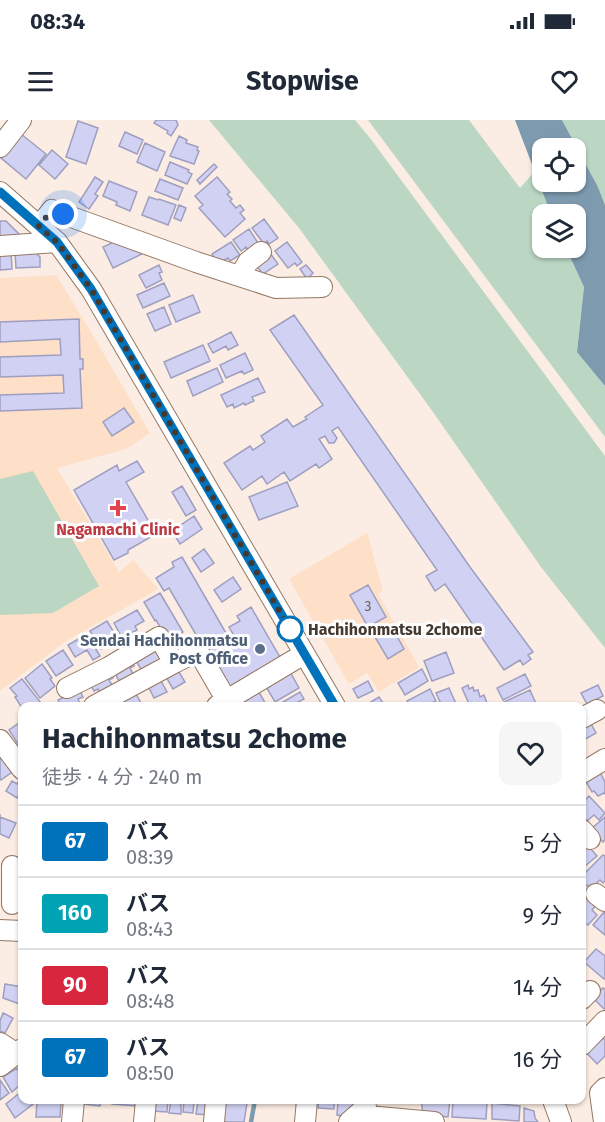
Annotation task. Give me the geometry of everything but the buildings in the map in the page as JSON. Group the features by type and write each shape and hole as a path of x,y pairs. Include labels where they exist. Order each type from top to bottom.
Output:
{"street":[{"path":"0,147 21,120"},
{"path":"0,192 57,242 91,289 333,702"},
{"path":"39,226 52,210 276,288 322,288"},
{"path":"0,246 57,242"},
{"path":"240,276 248,262 261,252"},
{"path":"68,688 159,637 174,663"},
{"path":"101,702 198,651 223,702"},
{"path":"229,702 304,654"},
{"path":"0,740 18,764"},
{"path":"586,771 605,759"},
{"path":"11,903 12,863"},
{"path":"0,930 18,931"},
{"path":"586,1041 605,1021"},
{"path":"0,1066 13,1048"},
{"path":"604,1122 600,1093 605,1088"},
{"path":"72,1122 74,1104"},
{"path":"144,1122 146,1104"},
{"path":"214,1122 216,1104"},
{"path":"305,1122 307,1104"},
{"path":"555,1104 561,1122"},
{"path":"364,1113 434,1122"}],"shaded area":[{"path":"56,275 150,433 126,449 57,468 119,572 133,560 158,589 66,641 0,691 0,278"},
{"path":"367,533 383,590 378,594 419,667 379,692 367,673 349,684 289,579"}],"green space":[{"path":"209,120 355,120 370,138 605,456 605,648 541,567 433,412 299,228"},
{"path":"368,120 469,120 520,188 532,174 532,192 543,192 547,204 532,204 532,258 571,258 584,287 577,351 605,386 605,437"},
{"path":"562,120 605,120 605,205 586,165 586,138 572,138"},
{"path":"33,471 99,586 53,613 0,615 0,479"}],"water":[{"path":"515,120 562,120 572,138 532,138 532,164"},
{"path":"586,165 605,205 605,386 577,352 584,287 571,258 586,258 586,204 547,204 543,192 586,192"}],"waterway":[{"path":"251,1122 254,1104"}],"bus line":[{"name":"67","path":"0,192 57,242 91,289 333,702"}],"place":[{"name":"Nagamachi Clinic","path":"118,508"},
{"name":"Hachihonmatsu 2chome","path":"290,629"},
{"name":"Sendai Hachihonmatsu Post Office","path":"260,649"}],"route":[{"path":"63,214 52,210 39,226 57,242 91,289 290,629"}]}
